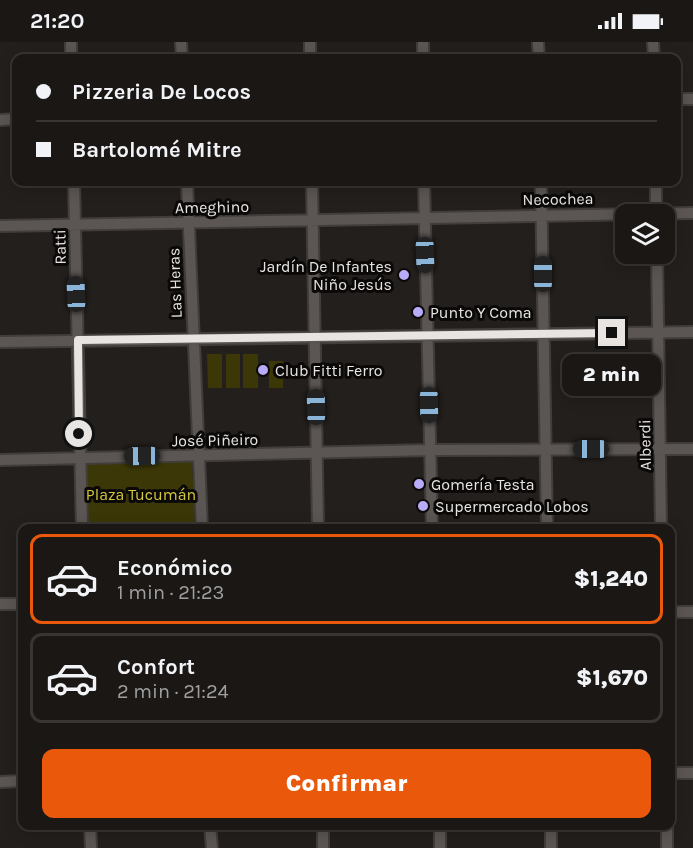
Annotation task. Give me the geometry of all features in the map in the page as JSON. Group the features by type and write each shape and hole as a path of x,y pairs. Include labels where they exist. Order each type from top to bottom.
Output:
{"street":[{"name":"Ratti","path":"74,186 82,524"},
{"name":"Las Heras","path":"187,186 202,524"},
{"path":"312,186 318,524"},
{"path":"424,186 432,524"},
{"path":"541,186 547,524"},
{"path":"656,186 656,204"},
{"name":"Necochea","path":"675,213 693,213"},
{"name":"Necochea","path":"424,218 615,214"},
{"name":"Ameghino","path":"0,226 424,218"},
{"name":"Alberdi","path":"657,264 661,524"},
{"path":"0,342 693,332"},
{"name":"José Piñeiro","path":"0,460 430,450 693,449"},
{"path":"0,604 18,604"},
{"path":"675,612 693,612"},
{"path":"675,773 693,773"},
{"path":"0,782 18,781"},
{"path":"90,830 91,848"},
{"path":"210,830 212,848"},
{"path":"323,830 323,848"},
{"path":"440,830 440,848"},
{"path":"551,830 551,848"},
{"path":"667,830 667,848"}],"green space":[{"path":"207,354 222,354 222,388 208,388"},
{"path":"226,354 240,354 240,388 226,388"},
{"path":"243,354 258,354 258,388 243,388"},
{"path":"269,361 283,361 283,388 269,388"},
{"name":"Plaza Tucumán","path":"192,460 195,524 87,524 86,461"}],"place":[{"name":"Jardín De Infantes Niño Jesús","path":"404,275"},
{"name":"Punto Y Coma","path":"418,312"},
{"name":"Club Fitti Ferro","path":"263,370"},
{"name":"Gomería Testa","path":"419,484"},
{"name":"Supermercado Lobos","path":"423,506"}],"route":[{"path":"79,434 78,340 612,333"}]}
